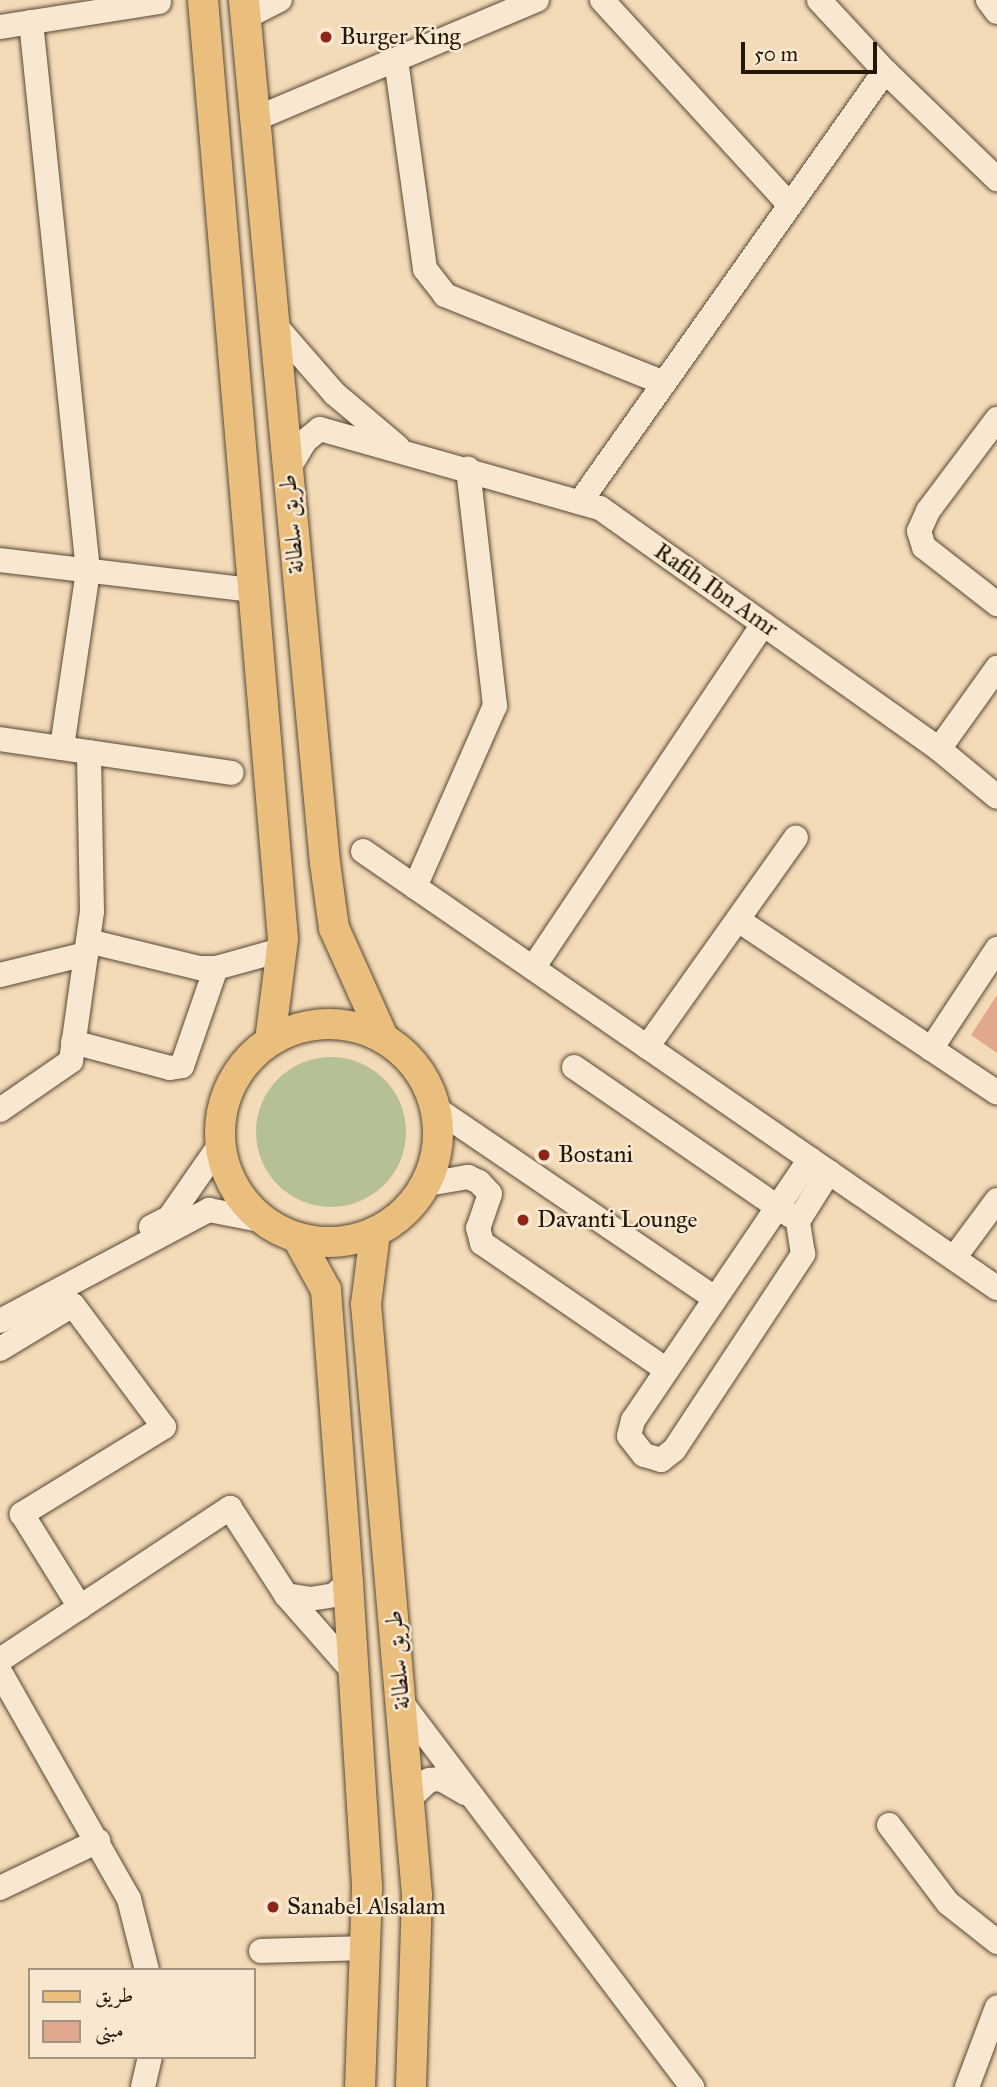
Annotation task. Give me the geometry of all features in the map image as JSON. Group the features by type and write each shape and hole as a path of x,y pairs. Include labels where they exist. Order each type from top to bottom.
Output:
{"main road":[{"name":"طريق سلطانة","path":"203,0 281,950 270,1041"},
{"name":"طريق سلطانة","path":"245,9 287,471 334,928 383,1037"},
{"path":"346,1024 383,1037 413,1062 435,1108 436,1158 411,1206 375,1233 335,1243 298,1239 260,1220 232,1187 219,1146 220,1115 230,1086 247,1060 270,1041 308,1025 346,1024"},
{"name":"طريق سلطانة","path":"375,1233 366,1304 417,1895 411,2087"},
{"name":"طريق سلطانة","path":"298,1239 326,1290 348,1583 367,1888 360,2087"}],"street":[{"path":"245,9 280,0"},
{"path":"255,120 537,0"},
{"path":"602,0 790,205"},
{"path":"819,0 885,71 997,179"},
{"path":"988,0 997,12"},
{"path":"0,27 159,2"},
{"path":"30,22 88,571 62,748"},
{"path":"396,60 425,268 445,295 664,383"},
{"path":"580,502 885,71"},
{"path":"273,323 335,394 401,449"},
{"path":"997,419 919,531 924,547 997,604"},
{"name":"Rafih Ibn Amr","path":"287,471 305,442 320,429 401,449 600,508 939,750 997,797"},
{"path":"415,887 495,706 468,469"},
{"path":"0,560 253,590"},
{"path":"533,968 763,624"},
{"path":"939,750 997,668"},
{"path":"0,739 232,772"},
{"path":"0,1110 71,1061 92,912 89,752"},
{"path":"647,1047 796,837"},
{"path":"363,851 997,1287"},
{"path":"738,920 997,1093"},
{"path":"0,975 87,948 216,968 281,950"},
{"path":"930,1049 997,949"},
{"path":"74,1042 170,1068 182,1066 216,968"},
{"path":"574,1067 798,1221"},
{"path":"435,1108 715,1298"},
{"path":"0,1306 169,1218 219,1146"},
{"path":"820,1165 798,1221 803,1254 674,1450 662,1460 650,1459 629,1436 633,1420 778,1207 820,1165"},
{"path":"422,1185 468,1177 479,1182 490,1194 478,1228 482,1243 667,1370"},
{"path":"954,1258 997,1199"},
{"path":"0,1321 209,1210 260,1220"},
{"path":"0,1349 73,1305 164,1427 22,1514 80,1607"},
{"path":"0,1660 230,1508 286,1595 352,1670"},
{"path":"286,1595 310,1599 334,1595 348,1583"},
{"path":"0,1672 99,1841 129,1899 146,1968"},
{"path":"401,1702 691,2087"},
{"path":"410,1798 429,1780 441,1779 472,1797"},
{"path":"889,1825 948,1903 997,1942"},
{"path":"0,1888 99,1841"},
{"path":"261,1951 366,1948"},
{"path":"967,2087 997,2007"},
{"path":"143,2087 150,2059"}],"green space":[{"path":"331,1057 360,1062 384,1079 401,1103 406,1132 401,1161 384,1185 360,1202 331,1207 302,1202 278,1185 261,1161 256,1132 261,1103 278,1079 302,1062"}],"building":[{"path":"997,995 997,1053 971,1035"}],"place":[{"name":"Burger King","path":"326,37"},
{"name":"Bostani","path":"544,1155"},
{"name":"Davanti Lounge","path":"523,1220"},
{"name":"Sanabel Alsalam","path":"273,1907"}]}
